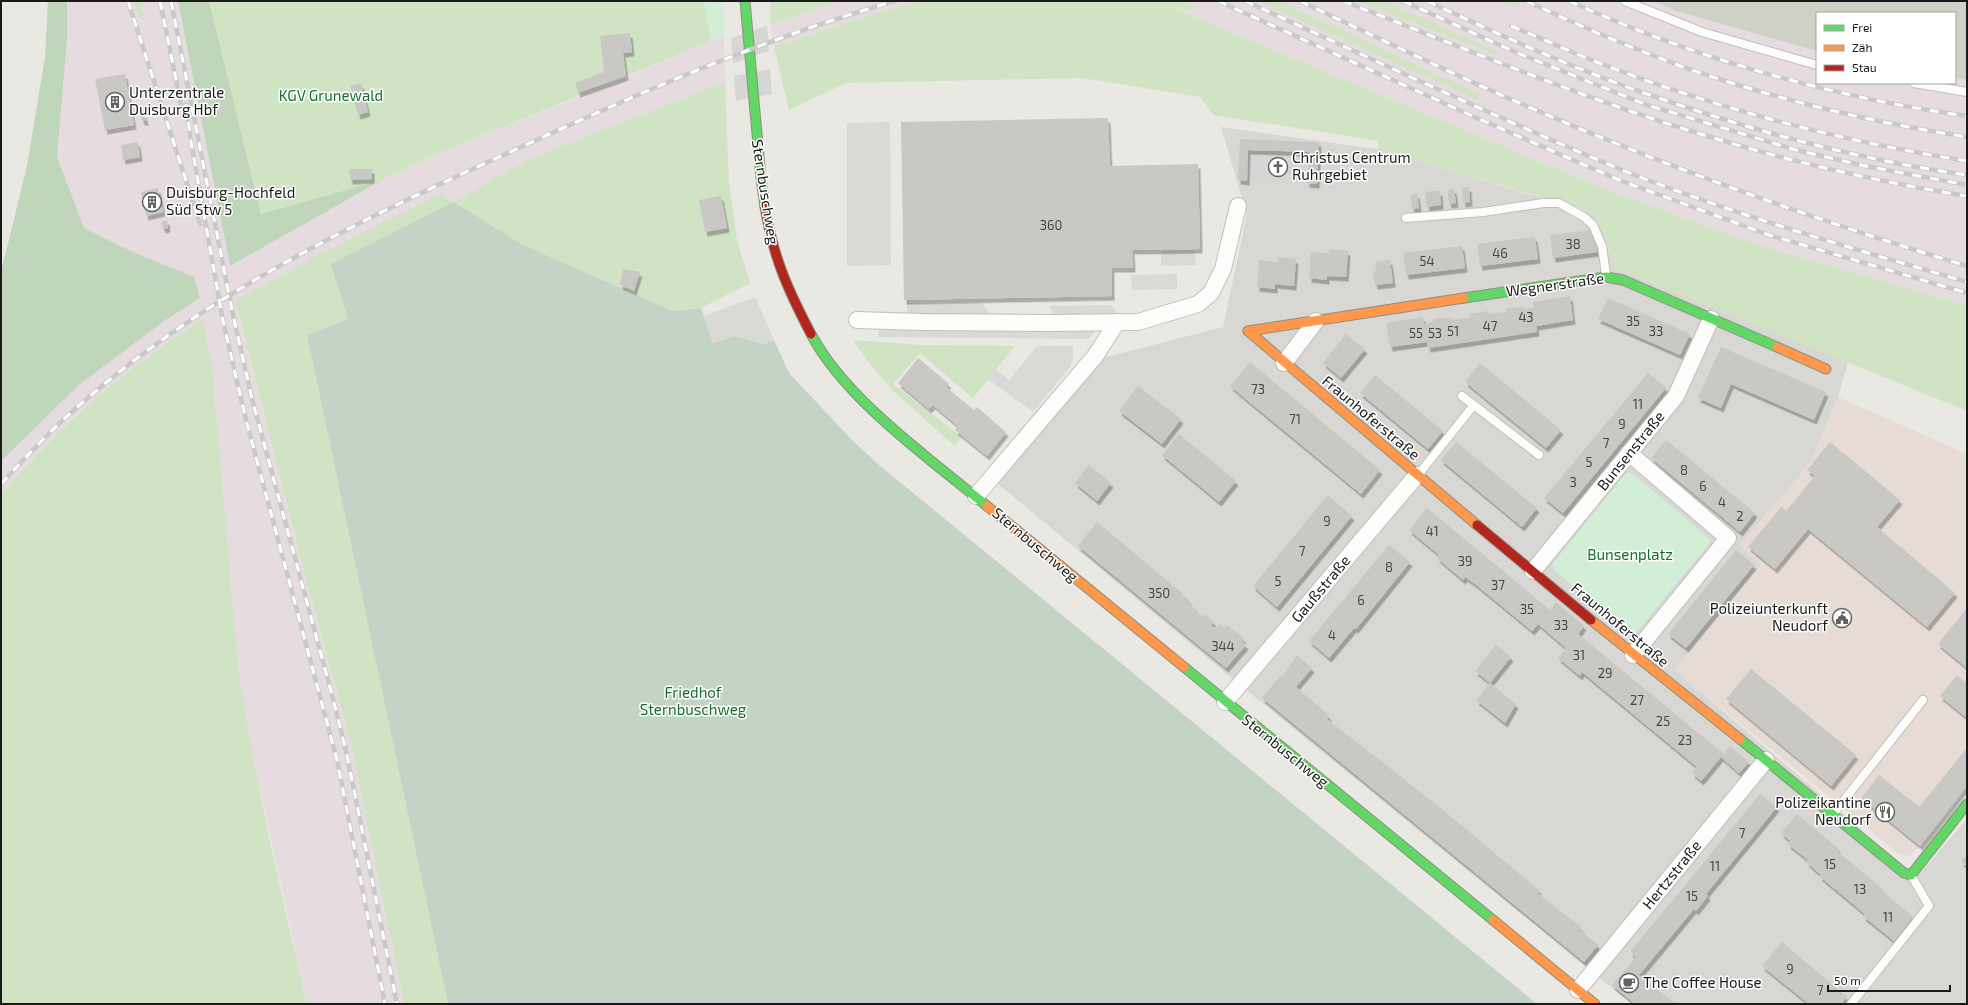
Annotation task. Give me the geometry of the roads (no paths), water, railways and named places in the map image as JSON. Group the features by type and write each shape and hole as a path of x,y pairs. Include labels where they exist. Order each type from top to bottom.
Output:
{"street":[{"name":"Sternbuschweg","path":"745,1 750,72 765,208 770,237 791,296 820,352 853,391 894,429 1595,1004"},
{"path":"858,320 1051,324 1138,322 1198,304 1211,294 1223,269 1238,206"},
{"name":"Wegnerstraße","path":"1248,331 1606,277 1623,280 1826,369"},
{"name":"Bunsenstraße","path":"1533,571 1676,396 1711,319"},
{"path":"1284,363 1316,321"},
{"path":"976,496 1096,355 1117,322"},
{"name":"Fraunhoferstraße","path":"1248,331 1417,476 1633,655 1766,760 1904,873 1911,875"},
{"path":"1629,453 1728,538 1633,655"},
{"name":"Gaußstraße","path":"1225,702 1417,476"},
{"name":"Hertzstraße","path":"1578,990 1766,760"},
{"path":"1911,875 1967,804"}],"lane":[{"path":"1625,1 1702,32 1816,66"},
{"path":"1920,84 1967,92"},
{"path":"1406,218 1483,212 1543,203 1559,203 1584,217 1593,225 1602,246 1606,277"},
{"path":"1462,396 1539,455"},
{"path":"1417,476 1474,405"},
{"path":"1832,815 1923,700"},
{"path":"1851,1004 1929,906 1911,875"}],"railway":[{"path":"128,1 200,224"},
{"path":"160,1 183,114"},
{"path":"171,1 233,315 252,399 347,755 397,1004"},
{"path":"1,484 63,420 124,368 178,329 233,293 291,259 350,228 470,170 619,103 755,48 848,15 895,1"},
{"path":"1218,1 1479,119 1619,180 1769,235 1967,293"},
{"path":"1245,1 1480,108 1622,170 1707,202 1750,216 1967,282"},
{"path":"1300,1 1490,90 1607,140 1785,207 1967,266"},
{"path":"1343,1 1479,55 1661,122 1771,154 1836,170 1967,196"},
{"path":"1403,1 1515,52 1647,105 1796,150 1865,166 1967,185"},
{"path":"1427,1 1565,63 1622,85 1728,121 1847,153 1927,169 1967,175"},
{"path":"1526,1 1646,53 1694,71 1749,88 1873,120 1967,137"},
{"path":"1569,1 1616,22 1764,73 1865,98 1967,116"},
{"path":"1511,26 1584,57 1639,78 1731,108 1872,144 1967,161"},
{"path":"186,104 191,142 223,321 246,420 337,760 385,1004"}],"place":[{"name":"Unterzentrale Duisburg Hbf","path":"115,102"},
{"name":"Christus Centrum Ruhrgebiet","path":"1278,167"},
{"name":"Duisburg-Hochfeld Süd Stw 5","path":"152,202"},
{"name":"Polizeiunterkunft Neudorf","path":"1842,618"},
{"name":"Polizeikantine Neudorf","path":"1885,812"},
{"name":"The Coffee House","path":"1629,983"}],"park label":[{"name":"KGV Grunewald","path":"331,96"},
{"name":"Bunsenplatz","path":"1630,555"},
{"name":"Friedhof Sternbuschweg","path":"693,702"}]}
